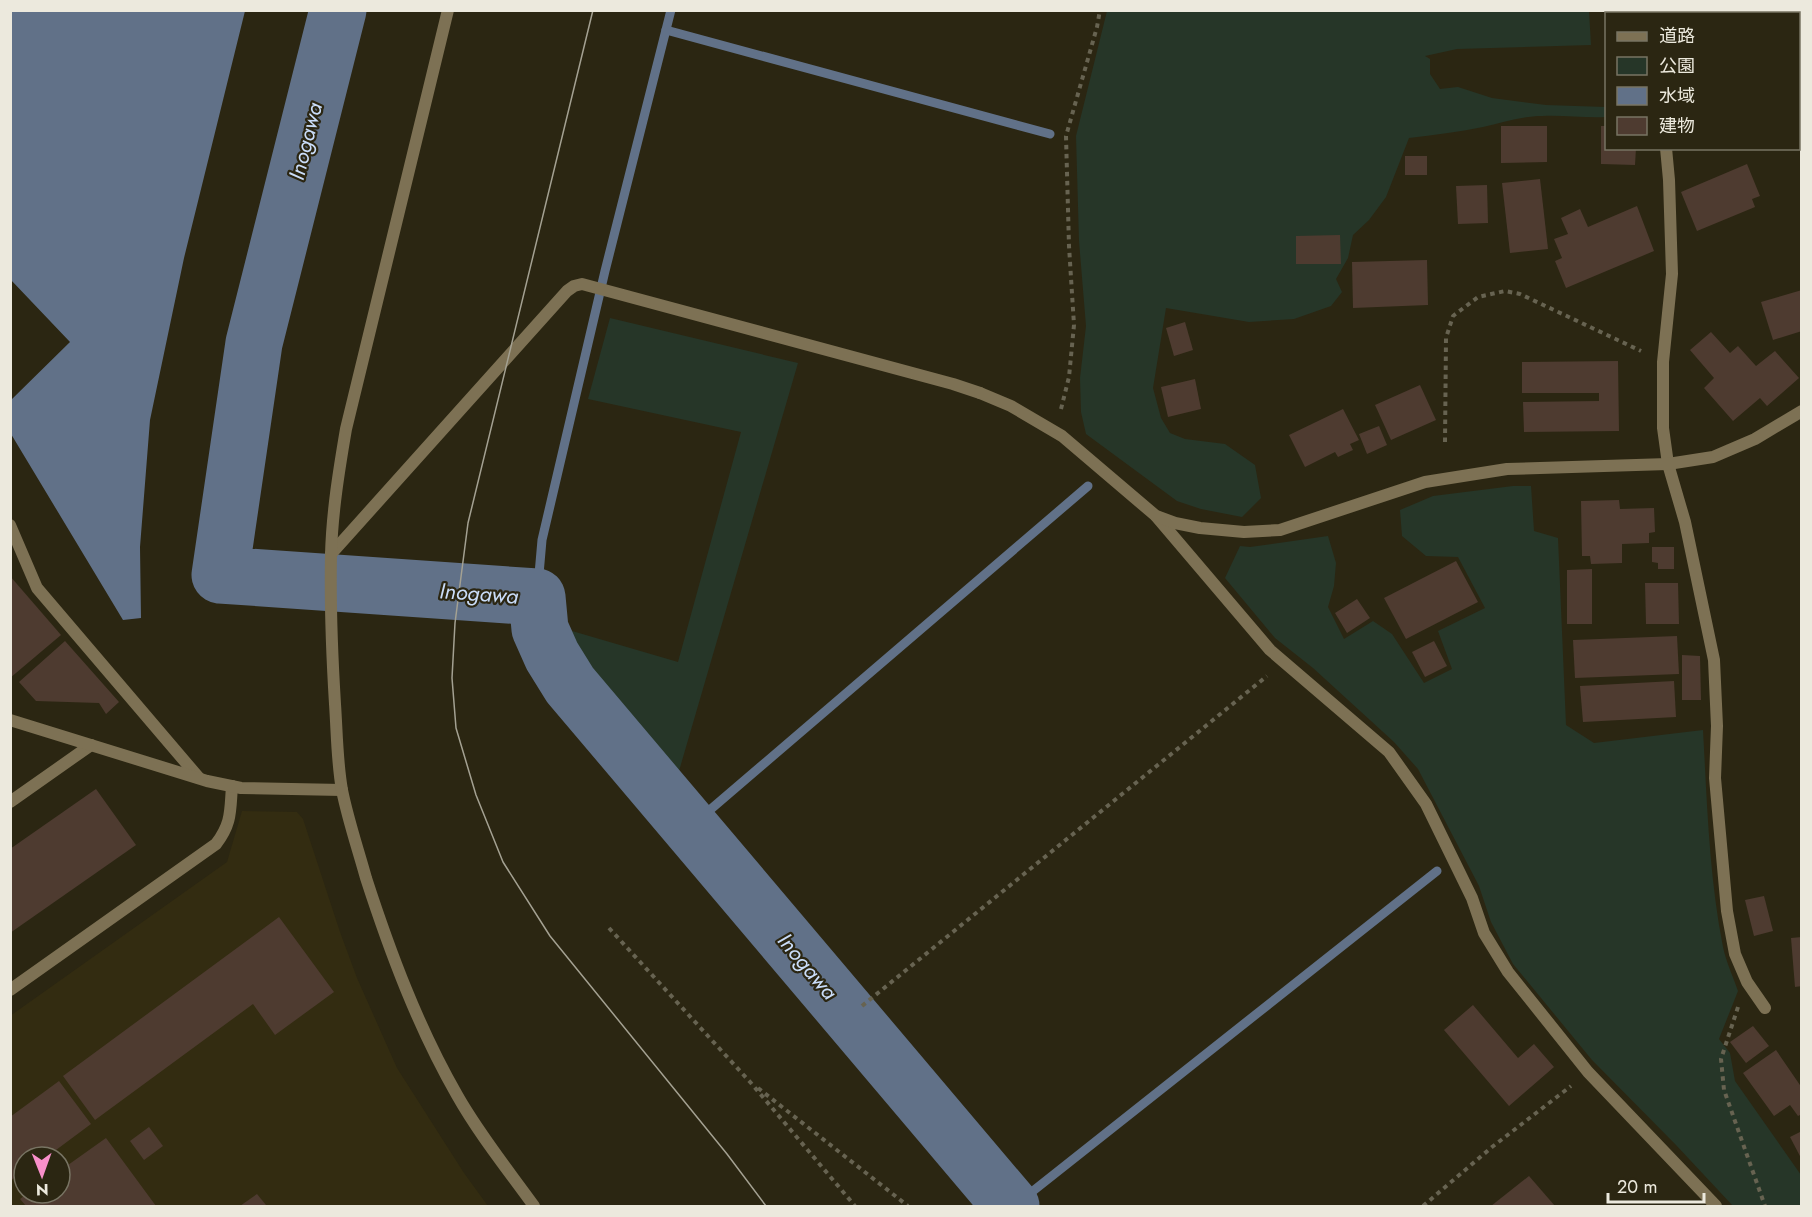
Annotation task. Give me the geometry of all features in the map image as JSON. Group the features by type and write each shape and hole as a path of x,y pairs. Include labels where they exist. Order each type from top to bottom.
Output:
{"street":[{"path":"448,10 346,429 338,476 331,554 333,675 342,790 381,923 433,1051 458,1097 534,1206"},
{"path":"1666,150 1672,274 1664,362 1663,428 1668,464 1687,533 1714,660 1717,726 1715,778 1726,900 1735,954 1747,982 1765,1008"},
{"path":"331,554 567,291 582,284 953,384 1011,406 1062,436 1156,516 1270,650 1389,752 1426,804 1472,898 1484,933 1508,972 1588,1072 1716,1206"},
{"path":"1156,516 1200,528 1244,532 1280,530 1425,482 1507,469 1668,464 1713,457 1755,440 1802,411"},
{"path":"10,525 37,588 199,778"},
{"path":"10,720 232,786 342,790"},
{"path":"10,802 91,745"},
{"path":"10,990 216,844 226,831 230,818 232,786"}],"path":[{"path":"1053,430 1064,401 1069,377 1074,326 1066,136 1100,10"},
{"path":"1445,442 1446,338 1452,316 1478,297 1505,291 1520,294 1664,362"},
{"path":"862,1006 1284,662"},
{"path":"609,928 751,1083 855,1206"},
{"path":"1747,982 1721,1059 1724,1090 1765,1206"},
{"path":"1423,1206 1588,1072"},
{"path":"751,1083 908,1206"}],"shaded area":[{"path":"242,811 297,812 303,819 357,978 397,1068 464,1173 488,1206 11,1206 10,1016 227,862"}],"green space":[{"path":"1107,11 1589,11 1591,45 1457,49 1425,56 1430,59 1430,74 1440,89 1458,87 1492,98 1546,105 1605,107 1605,117 1534,116 1483,127 1409,138 1386,197 1369,220 1353,235 1348,258 1336,279 1342,292 1331,306 1294,319 1249,322 1166,308 1153,388 1161,418 1170,433 1185,439 1225,444 1255,465 1261,498 1242,517 1201,509 1177,501 1086,434 1081,412 1080,378 1086,326 1079,241 1076,136"},
{"path":"610,318 798,363 672,795 651,764 580,683 561,649 555,626 678,662 741,432 588,399"},
{"path":"1513,486 1531,486 1534,531 1558,538 1566,725 1594,743 1703,730 1709,839 1718,920 1724,953 1738,991 1719,1039 1730,1053 1735,1081 1801,1175 1801,1206 1733,1206 1592,1060 1513,964 1491,922 1479,886 1418,769 1394,742 1313,668 1275,638 1225,578 1240,546 1250,547 1328,536 1336,563 1334,586 1328,607 1344,639 1373,621 1392,634 1424,683 1452,669 1438,631 1485,608 1458,557 1426,556 1402,536 1400,510 1433,496"}],"water":[{"path":"11,10 245,11 184,258 150,420 140,547 141,618 123,620 11,434 11,400 70,342 11,280"}],"building":[{"path":"1501,126 1547,126 1547,162 1501,163"},
{"path":"1601,126 1605,126 1605,150 1636,150 1635,165 1601,164"},
{"path":"1405,156 1427,156 1427,175 1405,175"},
{"path":"1747,164 1760,196 1752,199 1755,207 1697,231 1681,192"},
{"path":"1540,179 1548,249 1510,253 1502,183"},
{"path":"1487,185 1488,223 1458,224 1456,186"},
{"path":"1637,206 1654,251 1566,288 1555,261 1562,258 1554,239 1568,234 1561,218 1580,209 1588,227"},
{"path":"1340,235 1341,264 1296,264 1296,236"},
{"path":"1427,260 1428,305 1353,308 1352,262"},
{"path":"1802,290 1802,331 1773,340 1761,302"},
{"path":"1185,322 1193,350 1174,356 1166,328"},
{"path":"1711,332 1730,353 1738,346 1756,366 1775,351 1799,378 1767,406 1760,398 1733,421 1704,388 1714,378 1690,350"},
{"path":"1618,361 1619,431 1524,432 1523,402 1599,401 1599,393 1522,393 1522,362"},
{"path":"1195,379 1201,409 1168,417 1161,387"},
{"path":"1420,385 1436,420 1391,440 1375,405"},
{"path":"1343,409 1359,440 1350,444 1353,450 1338,457 1335,452 1305,467 1289,435"},
{"path":"1379,426 1387,445 1367,454 1359,434"},
{"path":"1619,500 1620,509 1654,508 1655,532 1649,533 1649,543 1622,544 1622,563 1591,564 1590,556 1582,556 1581,501"},
{"path":"1652,547 1674,547 1674,569 1658,569 1658,563 1652,562"},
{"path":"1456,561 1478,602 1406,639 1384,598"},
{"path":"1592,569 1592,624 1567,624 1567,570"},
{"path":"10,576 61,635 10,678"},
{"path":"1645,583 1678,583 1679,624 1646,624"},
{"path":"1357,599 1370,618 1347,633 1335,613"},
{"path":"1677,636 1679,674 1575,678 1573,640"},
{"path":"65,641 119,702 106,714 99,703 36,701 19,682"},
{"path":"1434,641 1447,666 1425,677 1412,652"},
{"path":"1682,655 1700,656 1701,700 1682,700"},
{"path":"1674,681 1676,717 1583,722 1580,686"},
{"path":"96,789 136,845 10,933 10,849"},
{"path":"1764,896 1773,931 1754,936 1745,900"},
{"path":"279,917 334,992 275,1035 253,1004 95,1120 63,1076"},
{"path":"1802,937 1802,986 1795,987 1791,938"},
{"path":"1473,1005 1518,1058 1534,1044 1554,1067 1509,1106 1444,1030"},
{"path":"1753,1026 1769,1046 1746,1063 1730,1042"},
{"path":"1776,1050 1802,1088 1802,1114 1798,1116 1790,1105 1774,1116 1743,1073"},
{"path":"59,1081 91,1124 63,1145 12,1145 12,1180 10,1181 10,1117"},
{"path":"149,1127 163,1146 144,1160 130,1141"},
{"path":"1802,1131 1802,1160 1790,1137"},
{"path":"106,1138 156,1206 26,1206 72,1205 72,1162"},
{"path":"1529,1176 1555,1206 1491,1206"},
{"path":"257,1194 266,1205 240,1206"}],"waterway":[{"name":"Inogawa","path":"338,10 254,343 220,575 537,597 540,629 552,656 570,685 1011,1206"},
{"path":"537,597 542,540 605,271 671,10"},
{"path":"666,30 1050,134"},
{"path":"690,827 1088,486"},
{"path":"1014,1206 1437,871"}],"tram line":[{"path":"593,10 468,523 455,623 452,678 456,728 476,795 503,862 550,936 727,1154 766,1206"}]}
